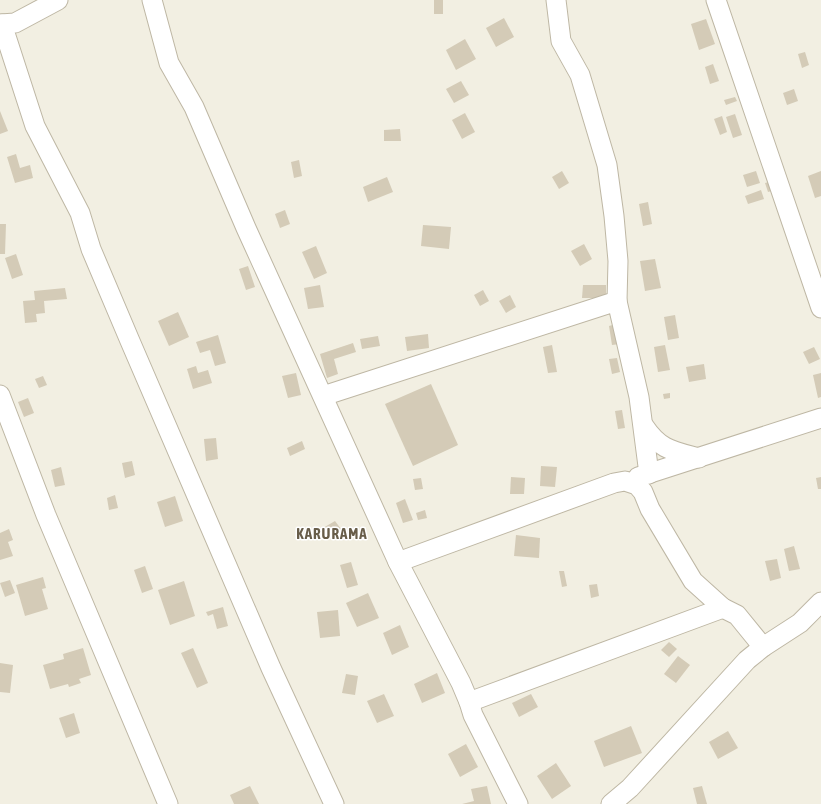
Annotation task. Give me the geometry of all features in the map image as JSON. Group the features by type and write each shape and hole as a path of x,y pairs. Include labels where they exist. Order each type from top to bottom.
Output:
{"street":[{"path":"58,0 15,23 1,24 35,126 80,213 91,249 136,355 271,668 334,804"},
{"path":"152,0 169,63 194,107 246,228 324,396 353,467 398,562 469,702 473,715 518,804"},
{"path":"556,0 561,41 580,75 607,165 617,246 617,301 644,426 649,474"},
{"path":"716,0 821,308"},
{"path":"324,396 617,301"},
{"path":"0,395 46,515 168,804"},
{"path":"398,562 614,483 649,474 821,418"},
{"path":"644,426 653,439 662,446 672,451 699,458"},
{"path":"625,481 637,485 643,492 650,509 693,581 723,608 737,615 763,647"},
{"path":"612,804 630,788 730,677 763,647 800,623 821,602"},
{"path":"469,702 723,608"}],"building":[{"path":"434,0 443,0 443,14 434,14"},
{"path":"504,18 514,37 496,47 486,28"},
{"path":"706,19 715,44 699,50 691,24"},
{"path":"465,39 476,59 456,70 446,50"},
{"path":"805,52 809,65 802,68 798,54"},
{"path":"713,64 719,81 710,84 705,67"},
{"path":"461,81 469,95 454,103 446,89"},
{"path":"794,89 798,101 787,105 783,93"},
{"path":"735,97 737,101 726,105 724,100"},
{"path":"0,111 8,131 0,134"},
{"path":"465,113 475,132 462,139 452,120"},
{"path":"735,114 742,135 733,138 726,117"},
{"path":"722,116 727,132 720,135 714,119"},
{"path":"400,129 401,141 384,141 384,130"},
{"path":"16,154 20,168 30,165 33,178 15,183 7,157"},
{"path":"299,160 302,176 294,178 291,162"},
{"path":"562,171 569,183 559,189 552,177"},
{"path":"756,171 760,183 747,187 743,175"},
{"path":"821,171 821,196 815,198 808,176"},
{"path":"387,177 393,192 368,202 363,187"},
{"path":"772,181 775,190 768,192 765,183"},
{"path":"761,190 764,199 748,204 745,196"},
{"path":"648,202 652,224 643,226 639,204"},
{"path":"285,210 290,224 280,228 275,214"},
{"path":"0,224 6,224 5,254 0,254"},
{"path":"423,225 451,227 449,249 421,246"},
{"path":"584,244 592,259 580,266 571,251"},
{"path":"316,246 327,273 314,279 302,252"},
{"path":"16,254 23,275 12,279 5,258"},
{"path":"655,259 661,288 645,291 640,261"},
{"path":"248,266 255,287 246,290 239,269"},
{"path":"320,285 324,307 308,309 304,288"},
{"path":"583,285 606,285 606,298 582,298"},
{"path":"65,288 67,299 44,301 45,313 36,314 37,322 25,323 23,301 35,300 34,291"},
{"path":"483,290 489,301 480,306 474,295"},
{"path":"510,295 516,307 506,313 499,301"},
{"path":"178,312 189,337 169,346 158,321"},
{"path":"675,315 679,338 668,340 664,317"},
{"path":"616,324 620,344 612,345 609,326"},
{"path":"428,334 429,348 407,351 405,337"},
{"path":"218,335 226,363 215,366 210,350 200,353 196,342"},
{"path":"378,336 380,346 362,349 360,339"},
{"path":"353,343 356,352 334,359 338,374 327,378 320,354"},
{"path":"552,345 557,372 548,373 543,347"},
{"path":"665,345 670,370 658,372 654,347"},
{"path":"814,347 820,359 809,364 803,352"},
{"path":"617,358 620,372 612,374 609,359"},
{"path":"704,364 706,379 689,382 686,367"},
{"path":"196,366 198,373 208,370 212,383 193,389 187,369"},
{"path":"296,373 301,395 288,398 282,376"},
{"path":"821,373 821,397 818,398 813,375"},
{"path":"43,376 47,385 39,388 35,379"},
{"path":"431,384 458,445 413,466 385,404"},
{"path":"670,393 670,398 664,399 663,394"},
{"path":"28,398 34,413 24,417 18,402"},
{"path":"622,410 625,428 618,429 615,411"},
{"path":"216,438 218,459 206,461 204,439"},
{"path":"302,441 305,449 290,456 287,448"},
{"path":"132,461 135,475 125,478 122,463"},
{"path":"541,466 557,467 555,487 540,486"},
{"path":"61,467 65,485 55,487 51,470"},
{"path":"511,477 525,478 524,494 510,494"},
{"path":"821,477 821,489 818,489 816,478"},
{"path":"421,478 423,489 415,490 413,479"},
{"path":"115,495 118,508 109,510 107,498"},
{"path":"175,496 183,521 165,527 157,502"},
{"path":"405,499 413,520 403,523 396,503"},
{"path":"425,510 427,518 418,520 416,513"},
{"path":"335,521 341,529 329,537 323,528"},
{"path":"9,529 13,540 8,542 13,556 0,560 0,533"},
{"path":"516,535 540,538 539,558 514,556"},
{"path":"794,546 800,569 789,571 784,549"},
{"path":"777,559 781,578 770,581 765,561"},
{"path":"351,562 358,585 347,588 340,565"},
{"path":"145,566 153,589 142,593 134,570"},
{"path":"559,571 564,571 567,586 562,587"},
{"path":"43,577 46,588 42,589 48,609 25,616 16,585"},
{"path":"10,580 15,593 5,597 0,583"},
{"path":"184,581 195,616 170,625 158,590"},
{"path":"597,584 599,596 591,598 589,585"},
{"path":"368,593 379,618 357,627 346,603"},
{"path":"223,607 228,626 217,629 213,614 208,616 206,612"},
{"path":"338,610 340,636 320,638 317,612"},
{"path":"400,625 409,647 392,655 383,633"},
{"path":"669,642 677,649 669,657 661,650"},
{"path":"83,648 91,675 79,679 81,683 69,687 68,684 50,689 43,665 64,659 63,654"},
{"path":"193,648 208,683 197,688 181,653"},
{"path":"678,656 690,665 676,683 664,674"},
{"path":"0,663 13,665 10,693 0,692"},
{"path":"437,673 445,693 422,703 414,684"},
{"path":"346,674 358,676 355,695 342,693"},
{"path":"384,694 394,716 377,723 367,701"},
{"path":"531,694 538,707 519,717 512,703"},
{"path":"74,713 80,733 66,738 59,718"},
{"path":"631,726 642,753 604,767 594,741"},
{"path":"728,731 738,748 718,759 709,742"},
{"path":"466,744 478,767 460,777 448,754"},
{"path":"556,763 571,786 552,799 537,776"},
{"path":"250,786 259,804 234,804 230,795"},
{"path":"487,786 491,804 462,804 474,801 471,789"},
{"path":"702,786 707,804 697,804 693,788"}],"district":[{"name":"KARURAMA","path":"332,533"}]}
